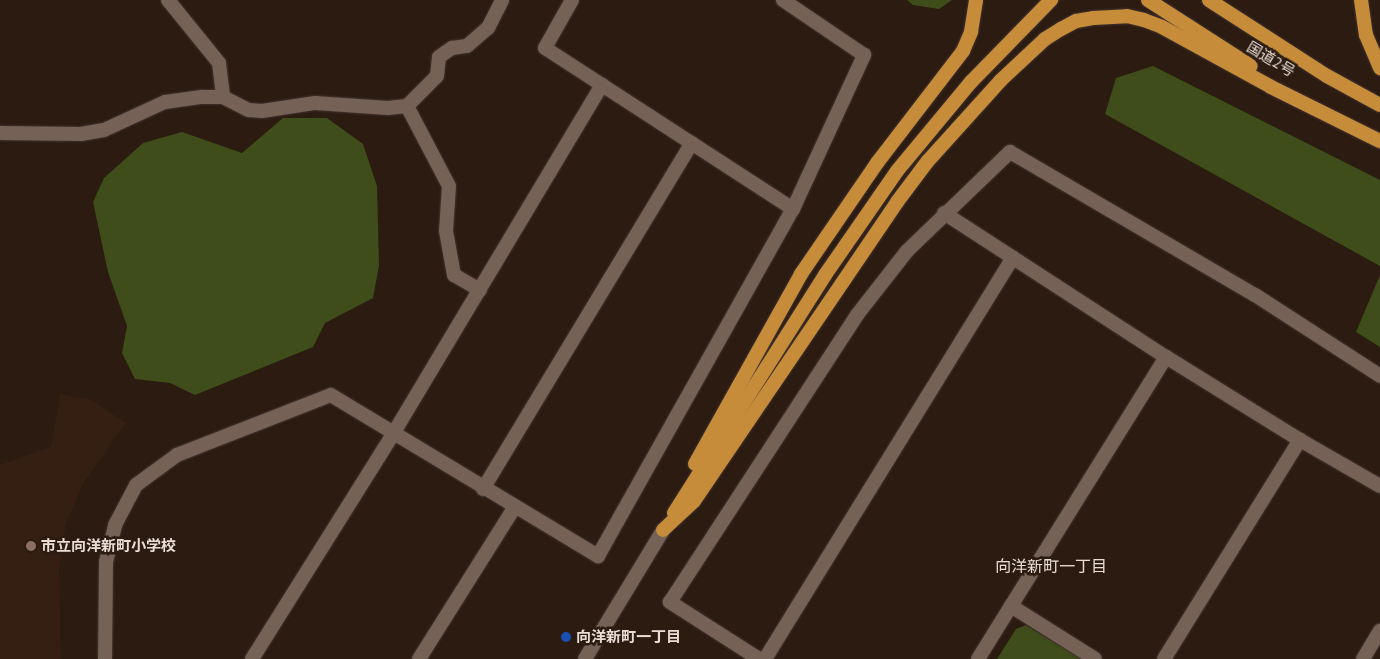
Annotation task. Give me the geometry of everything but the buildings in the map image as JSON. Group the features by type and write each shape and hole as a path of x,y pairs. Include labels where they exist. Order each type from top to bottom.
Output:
{"highway":[{"path":"663,530 680,490 801,274 878,163 963,52 971,32 976,0"},
{"path":"663,530 896,171 971,82 1051,0"},
{"name":"国道2号","path":"1148,0 1269,78 1380,140"},
{"name":"国道2号","path":"1209,0 1328,76 1380,105"},
{"path":"1362,2 1366,35 1380,68"},
{"path":"663,530 694,500 897,202 927,162 1001,80 1045,39 1060,29 1076,22 1093,18 1127,16 1144,20 1162,27 1271,87 1380,140"}],"street":[{"path":"168,0 219,63 223,97"},
{"path":"0,133 81,134 104,130 165,102 202,97 223,97 248,110 262,111 314,103 388,108 407,106 437,76 439,57 452,48 467,46 488,28 502,0"},
{"path":"571,0 545,48 793,209"},
{"path":"105,659 106,562 115,526 136,484 177,455 331,395 514,508 598,556 793,209 864,55 783,0"},
{"path":"252,659 394,434 602,85"},
{"path":"407,106 449,186 446,231 454,275 480,290"},
{"path":"483,489 692,143"},
{"path":"759,659 670,602 857,315 907,251 944,213 1010,152 1255,294 1380,376"},
{"path":"944,213 1166,357 1300,440 1380,486"},
{"path":"765,659 1013,257"},
{"path":"978,659 1166,357"},
{"path":"1164,659 1300,440"},
{"path":"419,659 514,508"},
{"path":"585,659 663,530"},
{"path":"1011,606 1095,659"},
{"path":"1363,659 1380,631"}],"shaded area":[{"name":"市立向洋新町小学校","path":"60,394 90,399 126,423 84,482 66,523 59,568 61,659 0,659 0,465 51,447"}],"green space":[{"path":"907,0 952,0 939,9 913,5"},
{"path":"1153,66 1380,180 1380,266 1105,114 1116,78"},
{"path":"283,118 327,118 363,144 377,186 379,266 373,298 325,323 313,347 195,395 170,383 135,379 122,353 127,326 108,272 93,202 104,178 143,143 182,132 242,153"},
{"path":"1380,275 1380,347 1356,332"},
{"path":"1026,625 1081,659 997,659 1016,629"}],"place":[{"name":"市立向洋新町小学校","path":"31,546"},
{"name":"向洋新町一丁目","path":"566,637"}],"district":[{"name":"向洋新町一丁目","path":"1051,566"}]}
